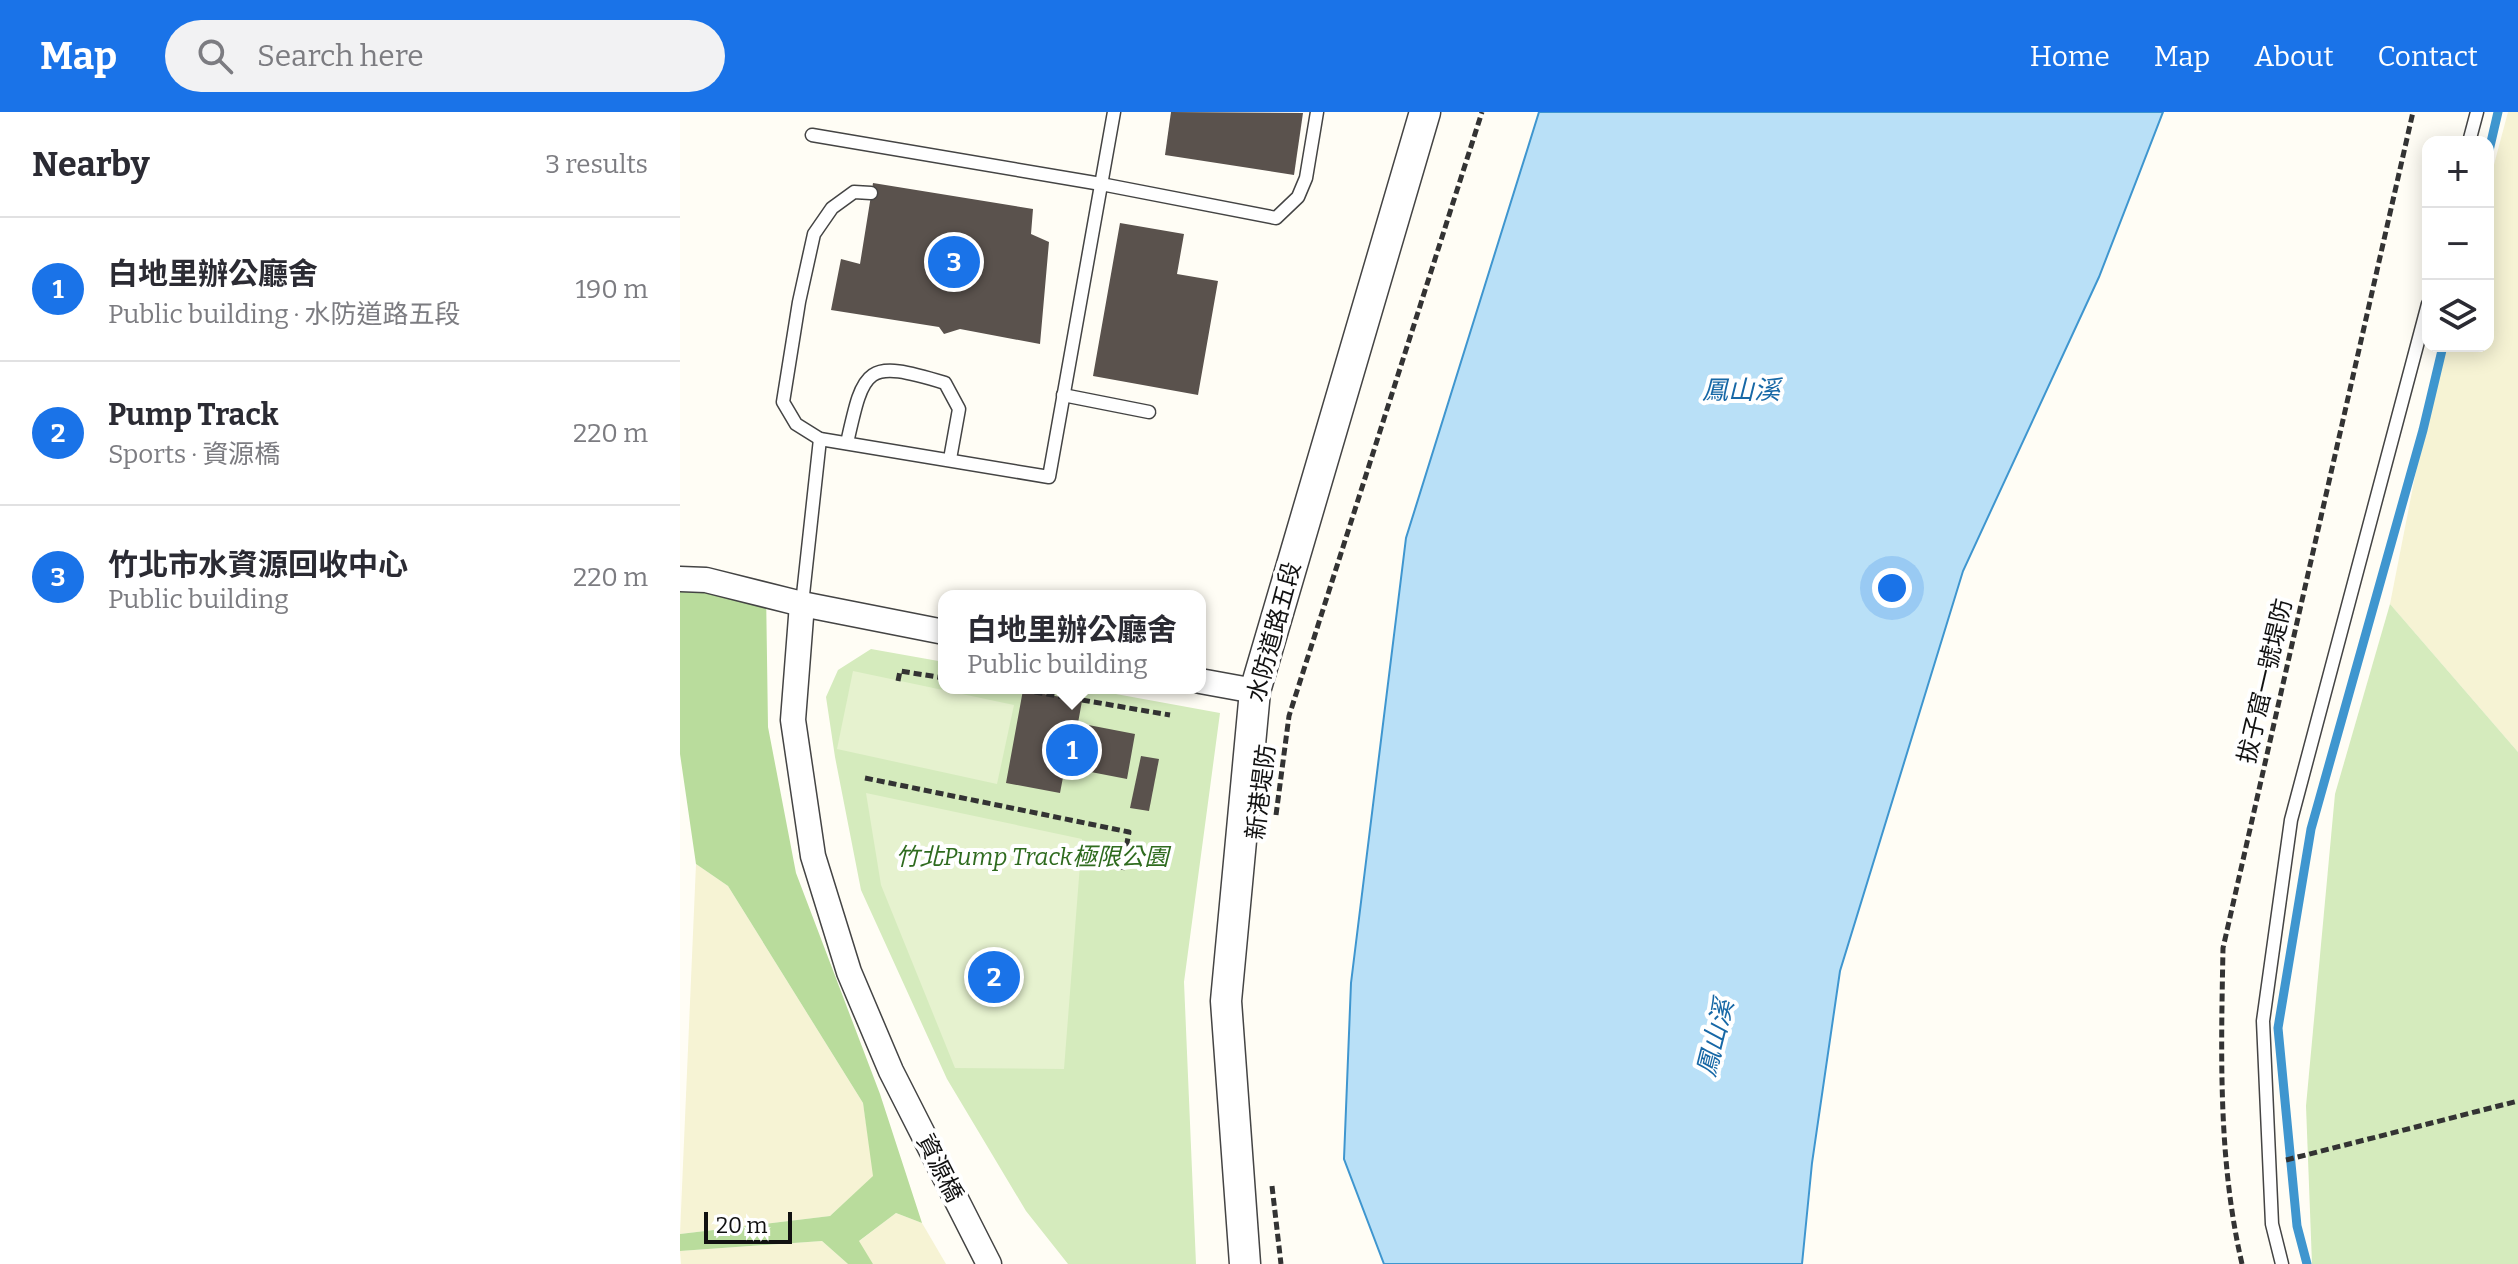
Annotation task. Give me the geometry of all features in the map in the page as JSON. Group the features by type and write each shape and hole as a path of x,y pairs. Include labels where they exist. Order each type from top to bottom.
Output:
{"street":[{"name":"水防道路五段","path":"1245,1264 1226,1001 1255,691 1425,112"},
{"path":"680,579 706,580 802,604 938,631"},
{"name":"資源橋","path":"802,604 793,720 813,856 849,972 891,1071 989,1264"},
{"path":"1206,682 1255,691"}],"lane":[{"path":"871,193 854,192 832,208 814,234 799,302 783,402 796,424 820,439 1049,477 1114,112"},
{"path":"812,135 1101,184 1276,218 1298,197 1306,178 1317,112"},
{"path":"2471,136 2477,112"},
{"path":"2282,1264 2272,1224 2263,1021 2291,820 2422,327"},
{"path":"847,443 857,397 868,377 884,370 907,373 945,383 959,409 950,459"},
{"path":"1063,395 1149,412"},
{"path":"802,604 820,439"}],"path":[{"name":"新港堤防","path":"1275,824 1289,716 1482,112"},
{"name":"拔子窟一號堤防","path":"2242,1264 2231,1215 2220,1078 2223,948 2413,112"},
{"path":"898,681 900,671 938,677"},
{"path":"1050,694 1170,715"},
{"path":"1076,698 1077,694"},
{"path":"865,778 1129,832 1122,870"},
{"path":"2305,1155 2518,1101"},
{"path":"1270,1174 1281,1264"}],"shaded area":[{"path":"2508,112 2518,112 2518,752 2390,604 2427,415 2444,352 2494,352 2494,164"},
{"path":"696,864 728,886 863,1103 874,1176 830,1216 680,1234"},
{"path":"896,1213 922,1223 946,1264 873,1264 858,1242"},
{"path":"822,1241 848,1264 681,1264 680,1251"}],"green space":[{"path":"680,585 766,589 768,727 796,873 880,1094 922,1223 896,1213 859,1241 873,1264 848,1264 822,1241 680,1251 680,1234 830,1216 873,1176 863,1103 728,886 696,864 680,754"},
{"path":"2390,604 2518,752 2518,1264 2312,1264 2306,1106 2335,794"},
{"name":"竹北Pump Track極限公園","path":"871,649 938,661 938,694 1116,694 1220,713 1184,982 1196,1264 1068,1264 1026,1211 947,1079 861,890 826,697 838,670"},
{"path":"853,671 938,689 938,694 962,694 1014,705 997,784 837,749"},
{"path":"866,793 1082,839 1064,1069 955,1068 881,885"}],"water":[{"name":"鳳山溪","path":"1539,112 2163,112 2099,277 1963,571 1840,971 1812,1163 1802,1264 1384,1264 1344,1159 1351,983 1406,538"}],"building":[{"path":"1171,112 1303,113 1294,175 1165,155"},
{"path":"873,183 1033,209 1031,234 1049,242 1040,344 960,329 944,334 939,327 831,310 841,259 860,264"},
{"path":"1120,223 1184,234 1177,274 1218,281 1198,395 1093,376"},
{"path":"1022,694 1044,694 1082,701 1078,723 1135,734 1127,779 1065,767 1060,793 1006,783"},
{"path":"1141,756 1159,759 1149,811 1130,808"}],"waterway":[{"path":"2492,136 2498,112"},
{"path":"2307,1264 2297,1226 2278,1028 2311,829 2423,430 2442,352"}],"place":[{"name":"竹北市水資源回收中心","path":"954,262"},
{"name":"白地里辦公廳舍","path":"1072,750"},
{"name":"Pump Track","path":"994,977"}]}
